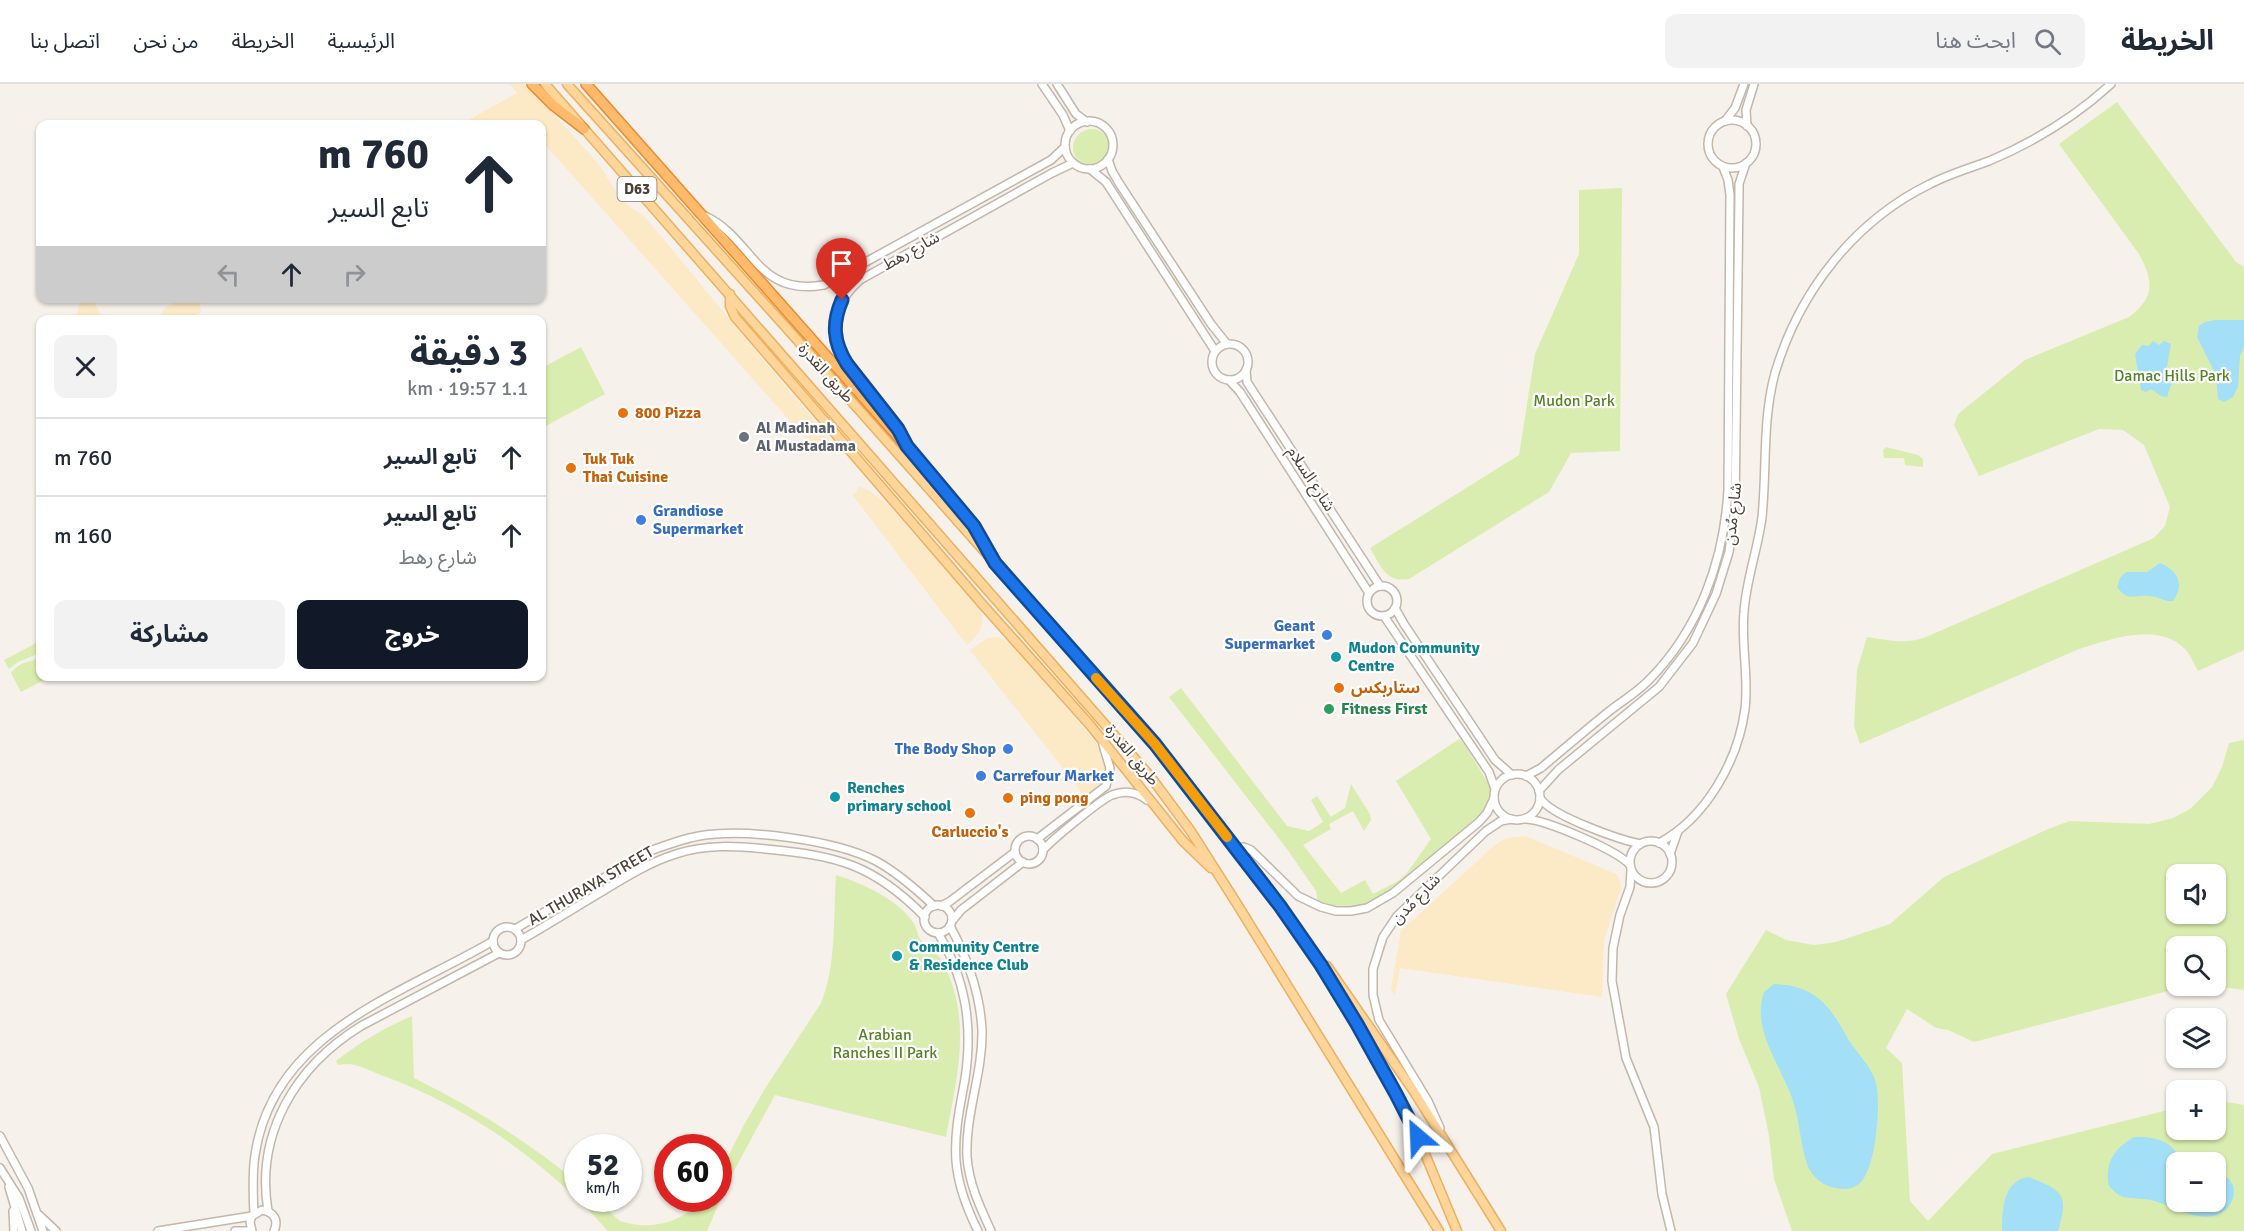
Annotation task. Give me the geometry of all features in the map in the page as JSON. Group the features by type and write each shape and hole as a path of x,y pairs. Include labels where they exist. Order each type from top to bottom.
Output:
{"highway":[{"path":"586,84 907,446 974,526 995,563"},
{"path":"533,85 553,105 584,129"}],"main road":[{"name":"طريق القدرة","path":"545,84 1144,769 1179,813 1439,1231"},
{"name":"طريق القدرة","path":"567,84 1155,744 1301,937 1345,1004 1396,1094 1424,1152 1457,1231"},
{"path":"730,294 730,306 735,317 983,605 1090,725 1192,850 1218,874"},
{"path":"1301,937 1340,983 1443,1136 1501,1231"}],"street":[{"path":"1042,84 1064,115 1070,131"},
{"path":"1057,84 1077,114 1087,122"},
{"path":"1744,84 1735,108 1724,122 1712,131 1708,147 1716,163 1723,167 1739,167 1746,164 1752,157 1755,143 1747,126 1746,110 1754,84"},
{"path":"1659,843 1678,831 1709,797 1731,760 1741,727 1745,708 1746,683 1743,644 1744,606 1761,521 1769,400 1783,351 1804,304 1838,256 1887,210 1931,183 1991,160 2039,137 2083,108 2111,84"},
{"path":"1724,122 1732,121 1747,126"},
{"path":"1108,159 1097,168 1090,169 1084,169 1073,163 1065,147 1070,131 1075,126 1087,122 1099,124 1108,132 1112,142 1108,159 1115,177 1211,324 1227,344"},
{"name":"شارع رهط","path":"700,214 723,228 770,276 796,287 824,285 1051,159 1065,147"},
{"name":"شارع رهط","path":"907,446 898,429 840,352 835,339 834,326 836,312 842,300 849,289 860,280 1073,163"},
{"name":"شارع مُدن","path":"1540,795 1558,770 1651,695 1671,673 1702,627 1723,573 1735,508 1739,184 1746,164"},
{"name":"شارع مُدن","path":"1526,776 1541,768 1647,682 1698,613 1714,573 1725,528 1728,490 1730,195 1723,167"},
{"path":"1090,169 1106,182 1215,351"},
{"path":"1227,344 1238,346 1244,351 1248,363 1246,370 1236,379 1229,380 1220,377 1212,368 1215,351 1227,344"},
{"name":"شارع السلام","path":"1246,370 1247,382 1380,586"},
{"name":"شارع السلام","path":"1229,380 1240,392 1369,593"},
{"path":"1380,586 1390,588 1397,600 1395,608 1389,615 1379,616 1370,611 1367,602 1369,593 1380,586"},
{"path":"1395,608 1491,755 1512,775"},
{"path":"1384,616 1489,772 1495,789 1494,798 1501,813 1511,819 1537,820 1616,854 1631,867 1641,880 1650,883"},
{"path":"1037,839 1106,786 1110,768 1108,756 1090,725"},
{"path":"1495,789 1501,780 1512,775 1526,776 1536,785 1547,807 1606,834 1640,844"},
{"path":"1043,850 1037,839 1023,837 1017,843 1015,852 949,902 930,909 925,917 926,926 929,930 938,933 945,931 957,913 980,894 1023,862 1036,861 1043,850 1113,794 1124,792 1140,794 1162,814"},
{"path":"1524,819 1535,811 1540,795"},
{"name":"شارع مُدن","path":"1235,848 1244,847 1251,850 1298,897 1336,911 1352,911 1381,902 1484,818 1494,798"},
{"path":"1558,829 1563,822 1563,815"},
{"name":"شارع مُدن","path":"1443,1136 1428,1101 1383,1027 1375,1003 1373,986 1375,961 1387,929 1402,909 1486,831 1502,821 1511,819"},
{"path":"1629,893 1663,879 1668,874 1671,868 1670,855 1678,831"},
{"name":"AL THURAYA STREET","path":"515,929 651,851 672,843 708,835 751,835 804,840 846,849 895,872 937,906"},
{"path":"1670,855 1664,845 1649,841 1634,849 1629,893 1620,915 1613,948 1612,981 1626,1058 1654,1127 1662,1194 1671,1231"},
{"name":"AL THURAYA STREET","path":"521,940 658,861 693,849 711,846 794,851 838,859 887,883 902,893 925,917"},
{"path":"1015,852 1023,862"},
{"path":"1430,862 1441,873"},
{"path":"996,866 1004,875"},
{"path":"973,884 980,894"},
{"path":"937,906 948,910 951,924 972,973 980,1008 982,1030 980,1064 968,1132 967,1157 975,1197 991,1231"},
{"path":"502,928 515,929 521,940 519,949 507,956 499,953 493,941 495,934 502,928"},
{"path":"938,933 956,968 968,1015 968,1057 956,1131 956,1163 963,1196 978,1231"},
{"path":"235,1231 250,1231 253,1215 254,1170 261,1131 268,1110 280,1088 301,1059 352,1017 493,941"},
{"path":"274,1231 276,1221 268,1211 266,1172 270,1141 288,1100 305,1073 317,1059 344,1036 499,953"},
{"path":"0,1136 21,1172 43,1231"},
{"path":"0,1168 19,1198 31,1231"},
{"path":"8,1182 14,1231"},
{"path":"8,1182 22,1231"},
{"path":"158,1231 208,1227 253,1215 262,1210 268,1211"},
{"path":"37,1213 57,1231"}],"green space":[{"name":"Damac Hills Park","path":"2117,102 2236,262 2244,267 2244,650 2198,671 2186,650 2175,641 2149,634 2120,637 2079,649 1860,744 1854,726 1857,670 1867,637 1904,641 1926,637 2154,538 2165,526 2170,507 2144,445 2123,430 2099,429 1979,476 1954,425 1958,414 2025,360 2129,317 2138,310 2148,296 2149,281 2139,254 2059,144"},
{"path":"1092,129 1105,135 1111,148 1105,161 1092,167 1079,161 1073,148 1079,135"},
{"name":"Mudon Park","path":"1622,188 1620,451 1571,453 1549,492 1409,579 1401,580 1389,576 1370,548 1519,455 1535,354 1579,254 1579,190"},
{"path":"581,347 605,394 546,426 546,366"},
{"path":"1886,447 1918,455 1923,459 1923,467 1905,465 1904,458 1884,458 1883,450"},
{"path":"36,643 36,655 18,662 9,669 4,660"},
{"path":"36,659 36,681 42,681 21,692 11,673 22,664"},
{"path":"1181,688 1287,826 1309,831 1323,822 1311,800 1317,796 1331,817 1345,808 1351,784 1370,814 1371,820 1364,831 1353,811 1329,824 1331,829 1303,845 1341,893 1365,880 1373,894 1398,881 1407,873 1431,839 1396,781 1459,739 1490,786 1492,793 1489,810 1373,906 1339,910 1318,903 1316,891 1287,849 1169,697"},
{"path":"2244,740 2244,990 2226,988 2226,936 2166,936 2166,992 1974,1042 1948,1030 1936,1028 1907,1009 1886,1048 1902,1063 1910,1201 1928,1221 1992,1154 2166,1110 2166,1140 2226,1140 2226,1102 2244,1105 2244,1231 1792,1231 1774,1179 1769,1136 1759,1087 1739,1039 1726,994 1766,930 1786,940 1814,945 1836,942 1890,924 1944,877 2048,829 2070,821 2149,824 2173,818 2190,809 2212,787 2222,767 2229,743"},
{"name":"Arabian Ranches II Park","path":"836,875 868,887 898,906 914,924 920,939 940,958 957,1002 960,1024 958,1069 946,1137 775,1095 732,1174 732,1148 745,1123 821,1003 830,972"},
{"name":"Arabian Ranches II Park","path":"412,1016 414,1078 478,1113 564,1172 564,1187 532,1159 475,1120 413,1088 360,1066 338,1065 336,1061 372,1036"},
{"name":"Arabian Ranches II Park","path":"590,1212 610,1212 620,1221 643,1225 665,1223 689,1212 715,1212 707,1231 608,1231"}],"sand":[{"path":"510,84 527,84 601,167 624,201 643,215 832,443 822,449 823,454 814,448 546,146 546,120 468,120 517,93"},
{"path":"80,303 95,303 101,315 76,315"},
{"path":"174,303 201,303 201,312 195,315 161,315 165,308"},
{"path":"858,486 870,491 887,504 978,606 982,617 981,627 967,645 852,494 857,492"},
{"path":"997,637 1010,642 1108,759 1105,783 1087,799 970,650 988,638"},
{"path":"1525,836 1616,874 1619,879 1621,889 1604,939 1602,997 1400,968 1395,995 1391,989 1401,931 1496,844 1507,838"}],"water":[{"path":"2215,320 2244,320 2244,347 2240,356 2238,387 2233,397 2224,402 2218,399 2216,375 2197,337 2199,326"},
{"path":"2153,341 2159,345 2164,341 2171,344 2167,367 2175,376 2175,382 2171,385 2167,397 2151,389 2146,392 2141,390 2135,354 2142,345 2149,346"},
{"path":"2160,563 2171,570 2178,579 2179,589 2173,601 2152,596 2128,596 2117,587 2120,578 2126,572 2147,572"},
{"path":"1774,984 1800,988 1819,998 1834,1015 1869,1067 1875,1081 1878,1109 1876,1137 1866,1174 1853,1188 1843,1189 1827,1185 1816,1178 1808,1167 1792,1098 1769,1046 1761,1019 1764,992"},
{"path":"2134,1137 2150,1138 2163,1141 2176,1152 2166,1152 2166,1205 2151,1200 2123,1197 2109,1186 2110,1163 2121,1146"},
{"path":"2029,1177 2056,1190 2060,1195 2063,1209 2058,1231 2002,1231 2004,1205 2009,1190 2020,1179"},
{"path":"2226,1177 2234,1187 2232,1201 2226,1209"},
{"path":"2185,1212 2222,1212 2213,1216 2197,1216"}],"slow traffic":[{"path":"1096,678 1155,744 1227,837"}],"place":[{"name":"800 Pizza","path":"623,413"},
{"name":"Al Madinah Al Mustadama","path":"744,437"},
{"name":"Tuk Tuk Thai Cuisine","path":"571,468"},
{"name":"Grandiose Supermarket","path":"641,520"},
{"name":"Geant Supermarket","path":"1327,635"},
{"name":"Mudon Community Centre","path":"1336,657"},
{"name":"ستاربكس","path":"1339,688"},
{"name":"Fitness First","path":"1329,709"},
{"name":"The Body Shop","path":"1008,749"},
{"name":"Carrefour Market","path":"981,776"},
{"name":"Renches primary school","path":"835,797"},
{"name":"ping pong","path":"1008,798"},
{"name":"Carluccio's","path":"970,813"},
{"name":"Community Centre & Residence Club","path":"897,956"}],"route":[{"path":"842,300 836,312 835,339 847,364 898,429 907,446 974,526 995,563 1155,744 1280,906 1321,965 1357,1024 1418,1137"}]}
